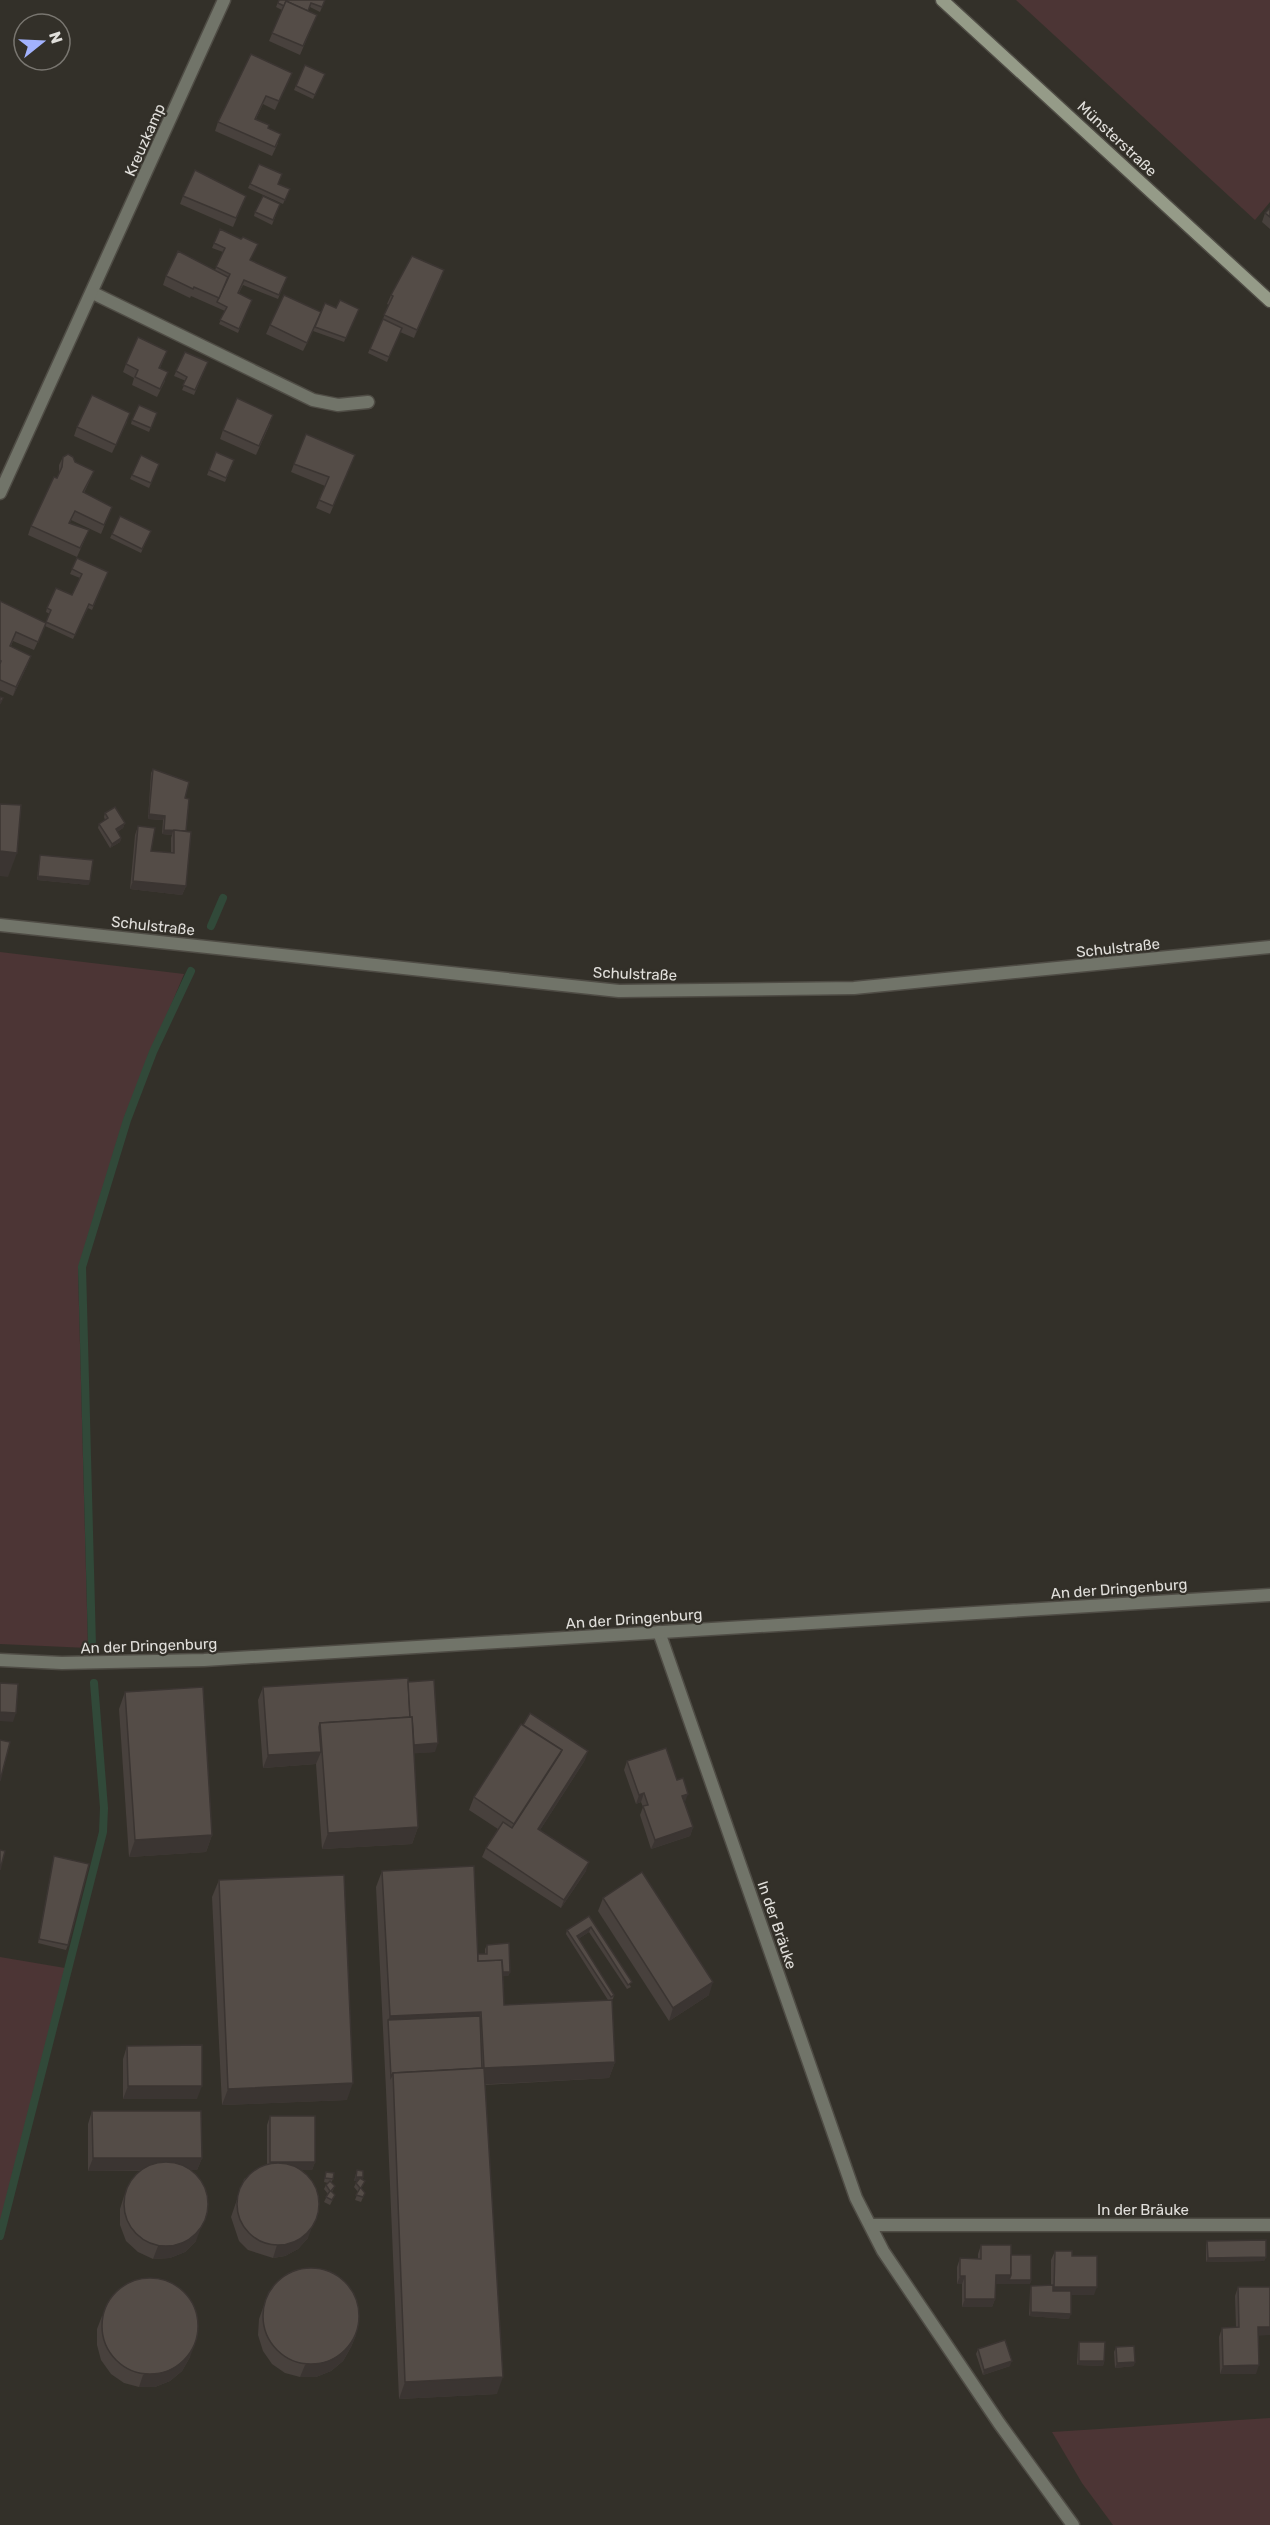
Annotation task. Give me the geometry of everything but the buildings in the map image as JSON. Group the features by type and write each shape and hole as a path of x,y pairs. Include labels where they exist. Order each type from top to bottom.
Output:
{"main road":[{"name":"Münsterstraße","path":"942,0 1270,301"}],"street":[{"name":"Kreuzkamp","path":"0,493 93,293 224,0"},
{"path":"93,293 313,400 338,405 368,402"},
{"name":"Schulstraße","path":"0,925 619,991 854,988 1270,947"},
{"name":"An der Dringenburg","path":"0,1660 62,1663 204,1660 1270,1595"},
{"name":"In der Bräuke","path":"659,1632 852,2187 889,2260 999,2423 1073,2525"},
{"name":"In der Bräuke","path":"871,2225 1270,2225"}],"shaded area":[{"path":"1016,0 1270,0 1270,202 1255,220"},
{"path":"0,952 184,974 125,1115 78,1269 88,1648 0,1644"},
{"path":"0,1957 65,1968 0,2236"},
{"path":"1270,2418 1270,2525 1113,2525 1082,2483 1052,2432"}],"waterway":[{"path":"211,926 223,898"},
{"path":"92,1645 82,1267 127,1120 153,1052 191,971"},
{"path":"0,2236 103,1832 104,1808 94,1683"}]}
